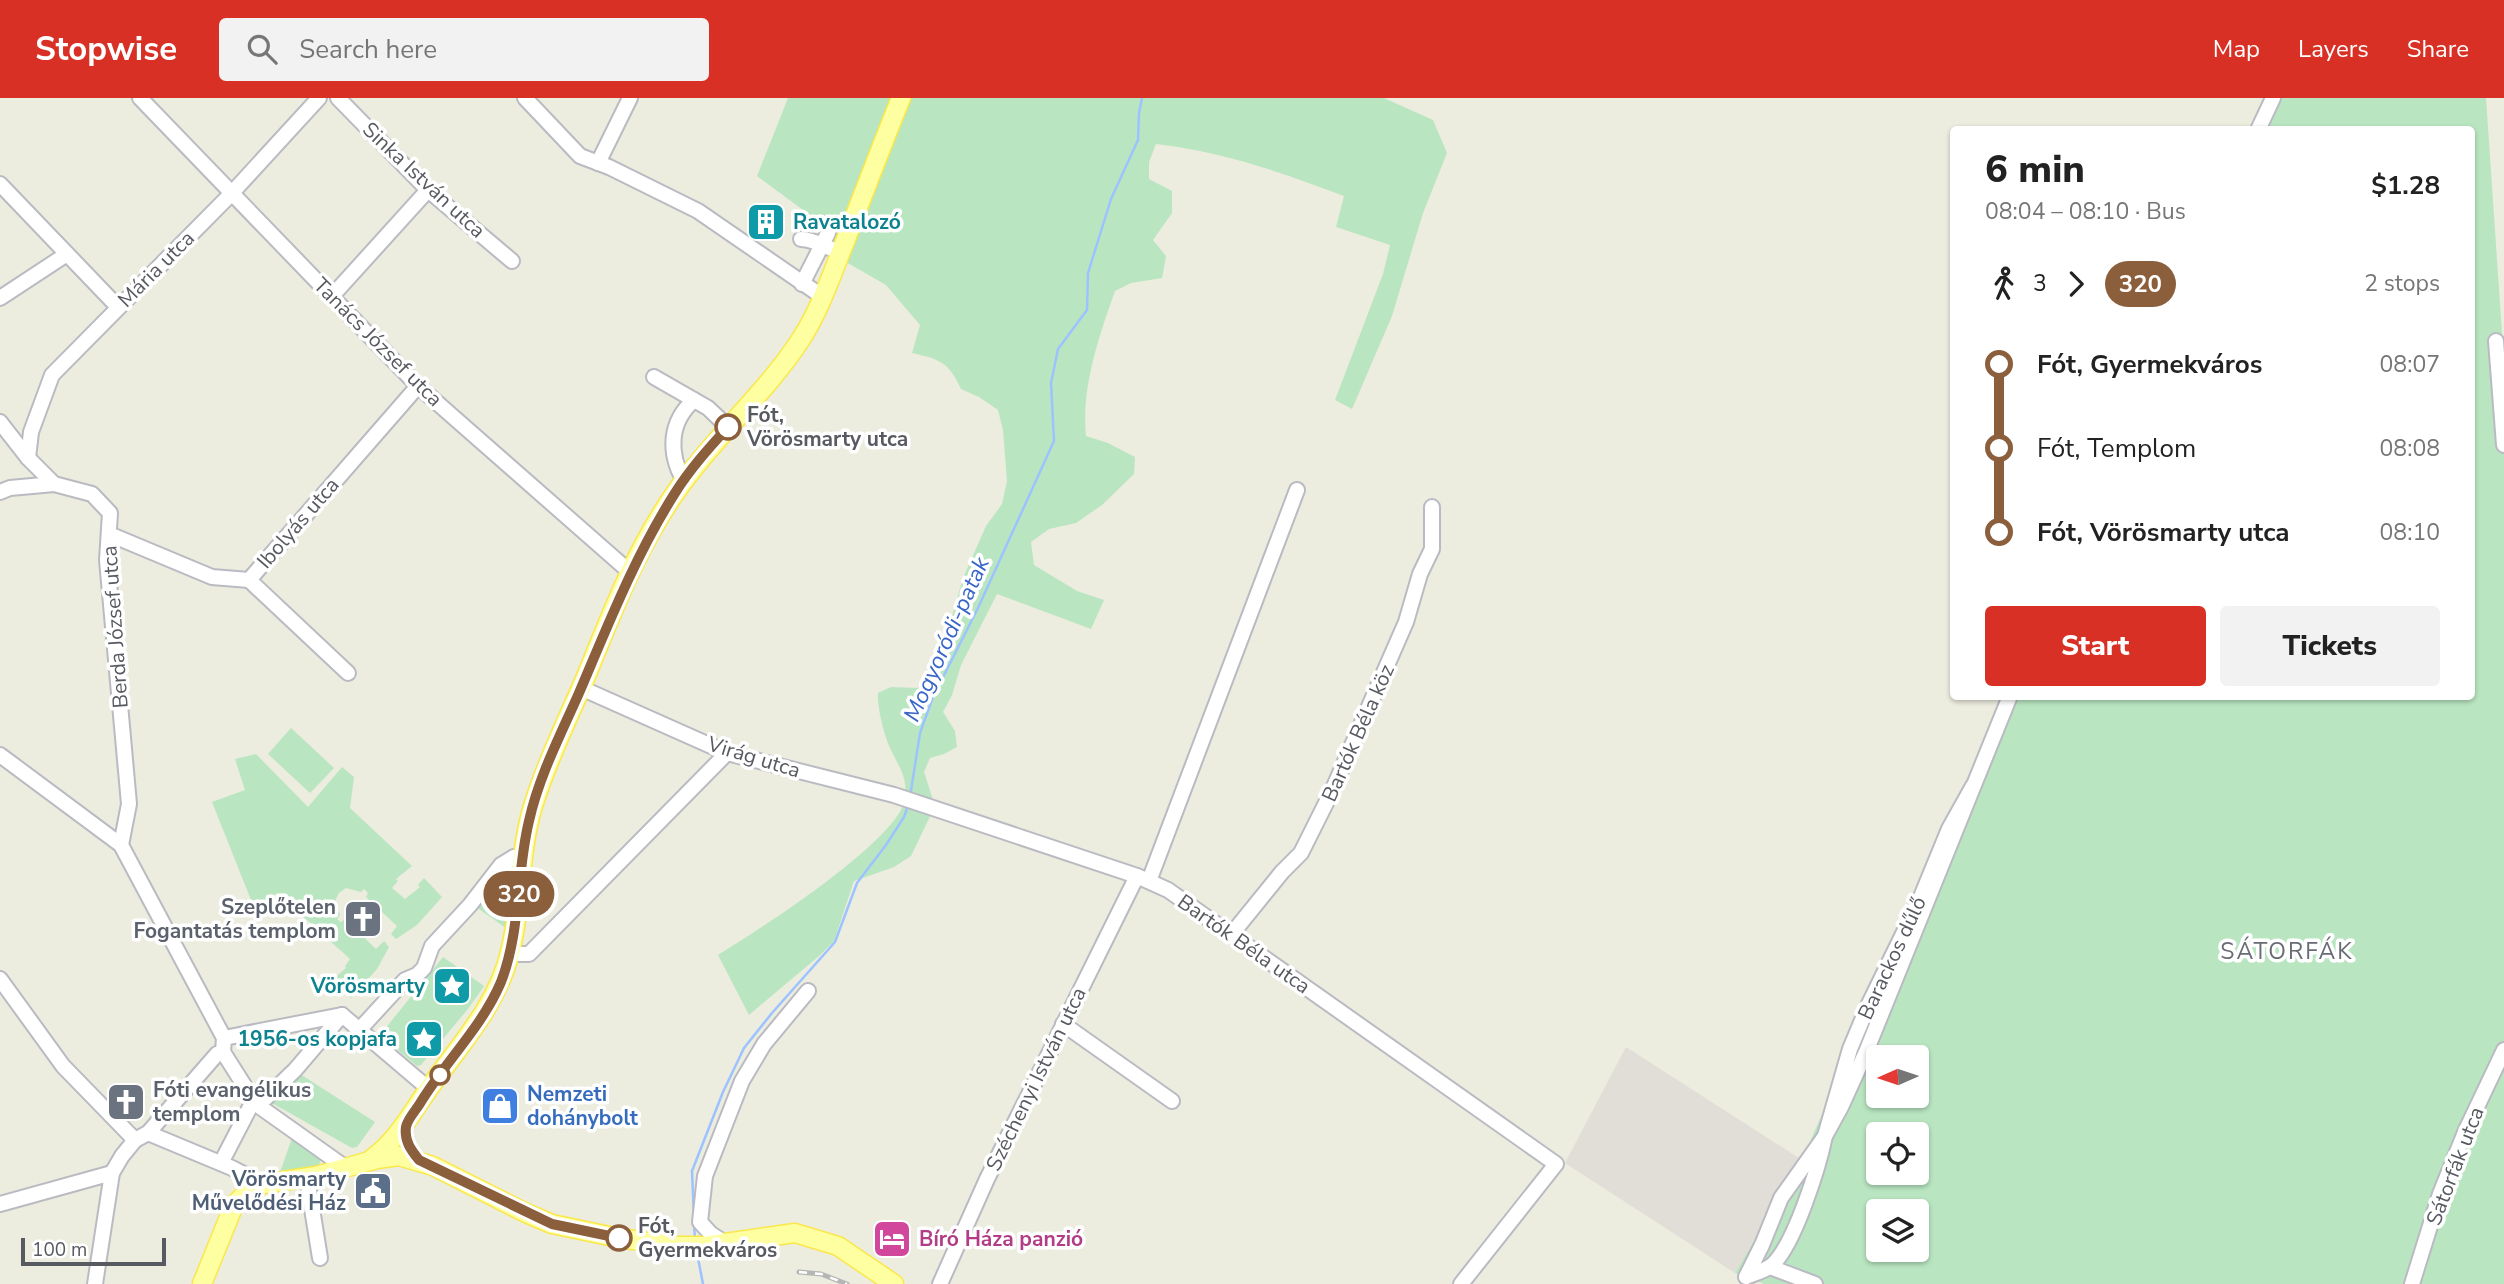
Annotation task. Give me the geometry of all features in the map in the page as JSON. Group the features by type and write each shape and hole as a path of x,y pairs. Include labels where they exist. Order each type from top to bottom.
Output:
{"main road":[{"path":"202,1284 234,1206 244,1195 263,1184 307,1178 369,1161 403,1138 429,1088 500,984 510,954 523,856 535,799 631,573 653,530 684,481 752,402 801,339 823,297 901,98"},
{"path":"403,1138 419,1160 552,1224 661,1245 696,1246 775,1234 807,1235 838,1246 894,1284"},
{"path":"369,1161 403,1138"}],"street":[{"name":"Tanács József utca","path":"140,98 418,386 631,573"},
{"name":"Mária utca","path":"28,458 30,432 52,375 232,194 319,98"},
{"name":"Sinka István utca","path":"338,98 428,190 512,261"},
{"path":"525,98 580,156 698,211 823,297"},
{"path":"598,163 630,98"},
{"path":"2260,126 2273,98"},
{"path":"0,184 118,306"},
{"path":"332,296 428,190"},
{"path":"802,284 825,238"},
{"path":"825,238 841,252"},
{"path":"802,239 825,238"},
{"path":"0,298 67,254"},
{"path":"2496,341 2504,445"},
{"path":"654,377 708,408 728,427"},
{"name":"Ibolyás utca","path":"109,534 212,578 249,580 418,386"},
{"path":"684,481 674,463 674,438 678,419 694,400"},
{"path":"0,422 28,458 54,484"},
{"path":"0,492 10,488 54,484"},
{"name":"Berda József utca","path":"54,484 92,494 110,513 107,560 129,804 121,845"},
{"name":"Széchenyi István utca","path":"940,1284 986,1180 1063,1024 1143,878 1297,490"},
{"name":"Bartók Béla köz","path":"1231,935 1282,872 1301,853 1333,789 1406,622 1420,575 1432,549 1432,507"},
{"path":"249,580 348,673"},
{"name":"Virág utca","path":"581,688 727,753 904,798"},
{"name":"Barackos dűlő","path":"1750,1281 1770,1266 1782,1252 1802,1210 1821,1158 1850,1049 1921,897 1949,829 1973,786 2008,700"},
{"path":"510,954 529,954 727,753"},
{"path":"0,755 121,845 256,1104 330,1154 346,1168"},
{"name":"Bartók Béla utca","path":"904,798 1143,878 1168,890 1556,1164 1461,1284"},
{"path":"360,1029 405,980 417,975 424,968 432,946 470,905 501,865 514,857 523,856"},
{"path":"0,979 63,1066 142,1136 221,1163 263,1184"},
{"path":"725,1243 711,1234 700,1222 705,1177 742,1081 764,1044 808,991"},
{"path":"95,1284 113,1173 122,1156 223,1045 342,1015"},
{"path":"342,1015 429,1088"},
{"path":"221,1163 250,1107 266,1098 295,1070 342,1015"},
{"path":"1063,1024 1172,1101"},
{"name":"Sátorfák utca","path":"2412,1284 2440,1194 2466,1130 2504,1050"},
{"name":"Barackos dűlő","path":"1750,1281 1781,1198 1825,1136"},
{"path":"0,1204 113,1173"},
{"path":"307,1178 320,1258"},
{"path":"1770,1266 1815,1284"}],"shaded area":[{"path":"1626,1047 1802,1160 1735,1273 1565,1163"}],"green space":[{"path":"788,98 892,98 837,235 757,176"},
{"path":"910,98 1384,98 1433,120 1447,153 1423,213 1392,316 1352,409 1335,400 1383,274 1390,245 1336,227 1344,196 1252,164 1205,152 1156,144 1149,162 1149,179 1172,191 1172,213 1153,240 1166,256 1162,278 1131,283 1115,291 1097,344 1086,399 1086,436 1108,443 1135,457 1134,474 1102,505 1076,523 1049,529 1031,542 1034,565 1077,591 1104,600 1091,629 997,594 961,665 952,695 943,712 955,731 957,747 930,758 924,772 935,806 911,856 894,867 854,881 834,941 749,1015 718,955 826,882 882,834 900,812 906,794 905,781 884,733 878,693 891,687 918,688 933,677 942,639 950,623 963,578 986,526 1002,504 1007,481 1003,430 998,410 961,389 952,373 942,363 912,353 920,325 886,285 846,262"},
{"path":"2267,98 2486,98 2504,362 2504,1284 1764,1284 1735,1273 1802,1160 2004,700 2475,700 2475,126 2254,126"},
{"path":"291,728 334,768 310,793 268,754"},
{"path":"256,754 308,807 342,767 354,777 350,808 412,866 396,879 398,881 392,888 405,899 420,887 418,885 424,878 442,897 417,925 396,939 391,934 397,926 366,897 368,893 364,889 361,892 346,888 339,893 335,901 340,915 337,919 341,922 345,919 376,949 384,941 389,947 377,969 351,998 331,981 346,968 350,959 277,893 255,910 212,802 245,790 235,759"},
{"path":"508,868 512,871 506,928 476,907"},
{"path":"443,957 484,986 468,1009 421,1065 417,1066 380,1035"},
{"path":"300,1074 375,1122 357,1147 352,1148 270,1102"},
{"path":"292,1138 321,1157 319,1166 279,1175"}],"waterway":[{"name":"Mogyoródi-patak","path":"910,797 920,733 933,697 978,608 1054,441 1051,383 1058,349 1087,310 1088,273 1111,199 1138,140 1142,98"},
{"name":"Mogyoródi-patak","path":"694,1218 692,1171 723,1092 744,1048 835,942 857,883 886,845 908,806"},
{"name":"Mogyoródi-patak","path":"694,1225 695,1239"},
{"name":"Mogyoródi-patak","path":"697,1253 703,1284"}],"railway":[{"path":"799,1272 821,1274 847,1284"}],"bus line":[{"name":"320","path":"619,1238 552,1224 419,1160 406,1141 406,1125 500,984 515,928 528,821 545,773 615,605 675,492 728,427"}],"place":[{"name":"Ravatalozó","path":"766,222"},
{"name":"Fót, Vörösmarty utca","path":"728,427"},
{"name":"Szeplőtelen Fogantatás templom","path":"363,919"},
{"name":"Vörösmarty","path":"452,986"},
{"name":"1956-os kopjafa","path":"424,1039"},
{"name":"Fóti evangélikus templom","path":"126,1102"},
{"name":"Nemzeti dohánybolt","path":"500,1106"},
{"name":"Vörösmarty Művelődési Ház","path":"373,1191"},
{"name":"Fót, Gyermekváros","path":"619,1238"},
{"name":"Bíró Háza panzió","path":"892,1239"}],"district":[{"name":"SÁTORFÁK","path":"2287,951"}]}
